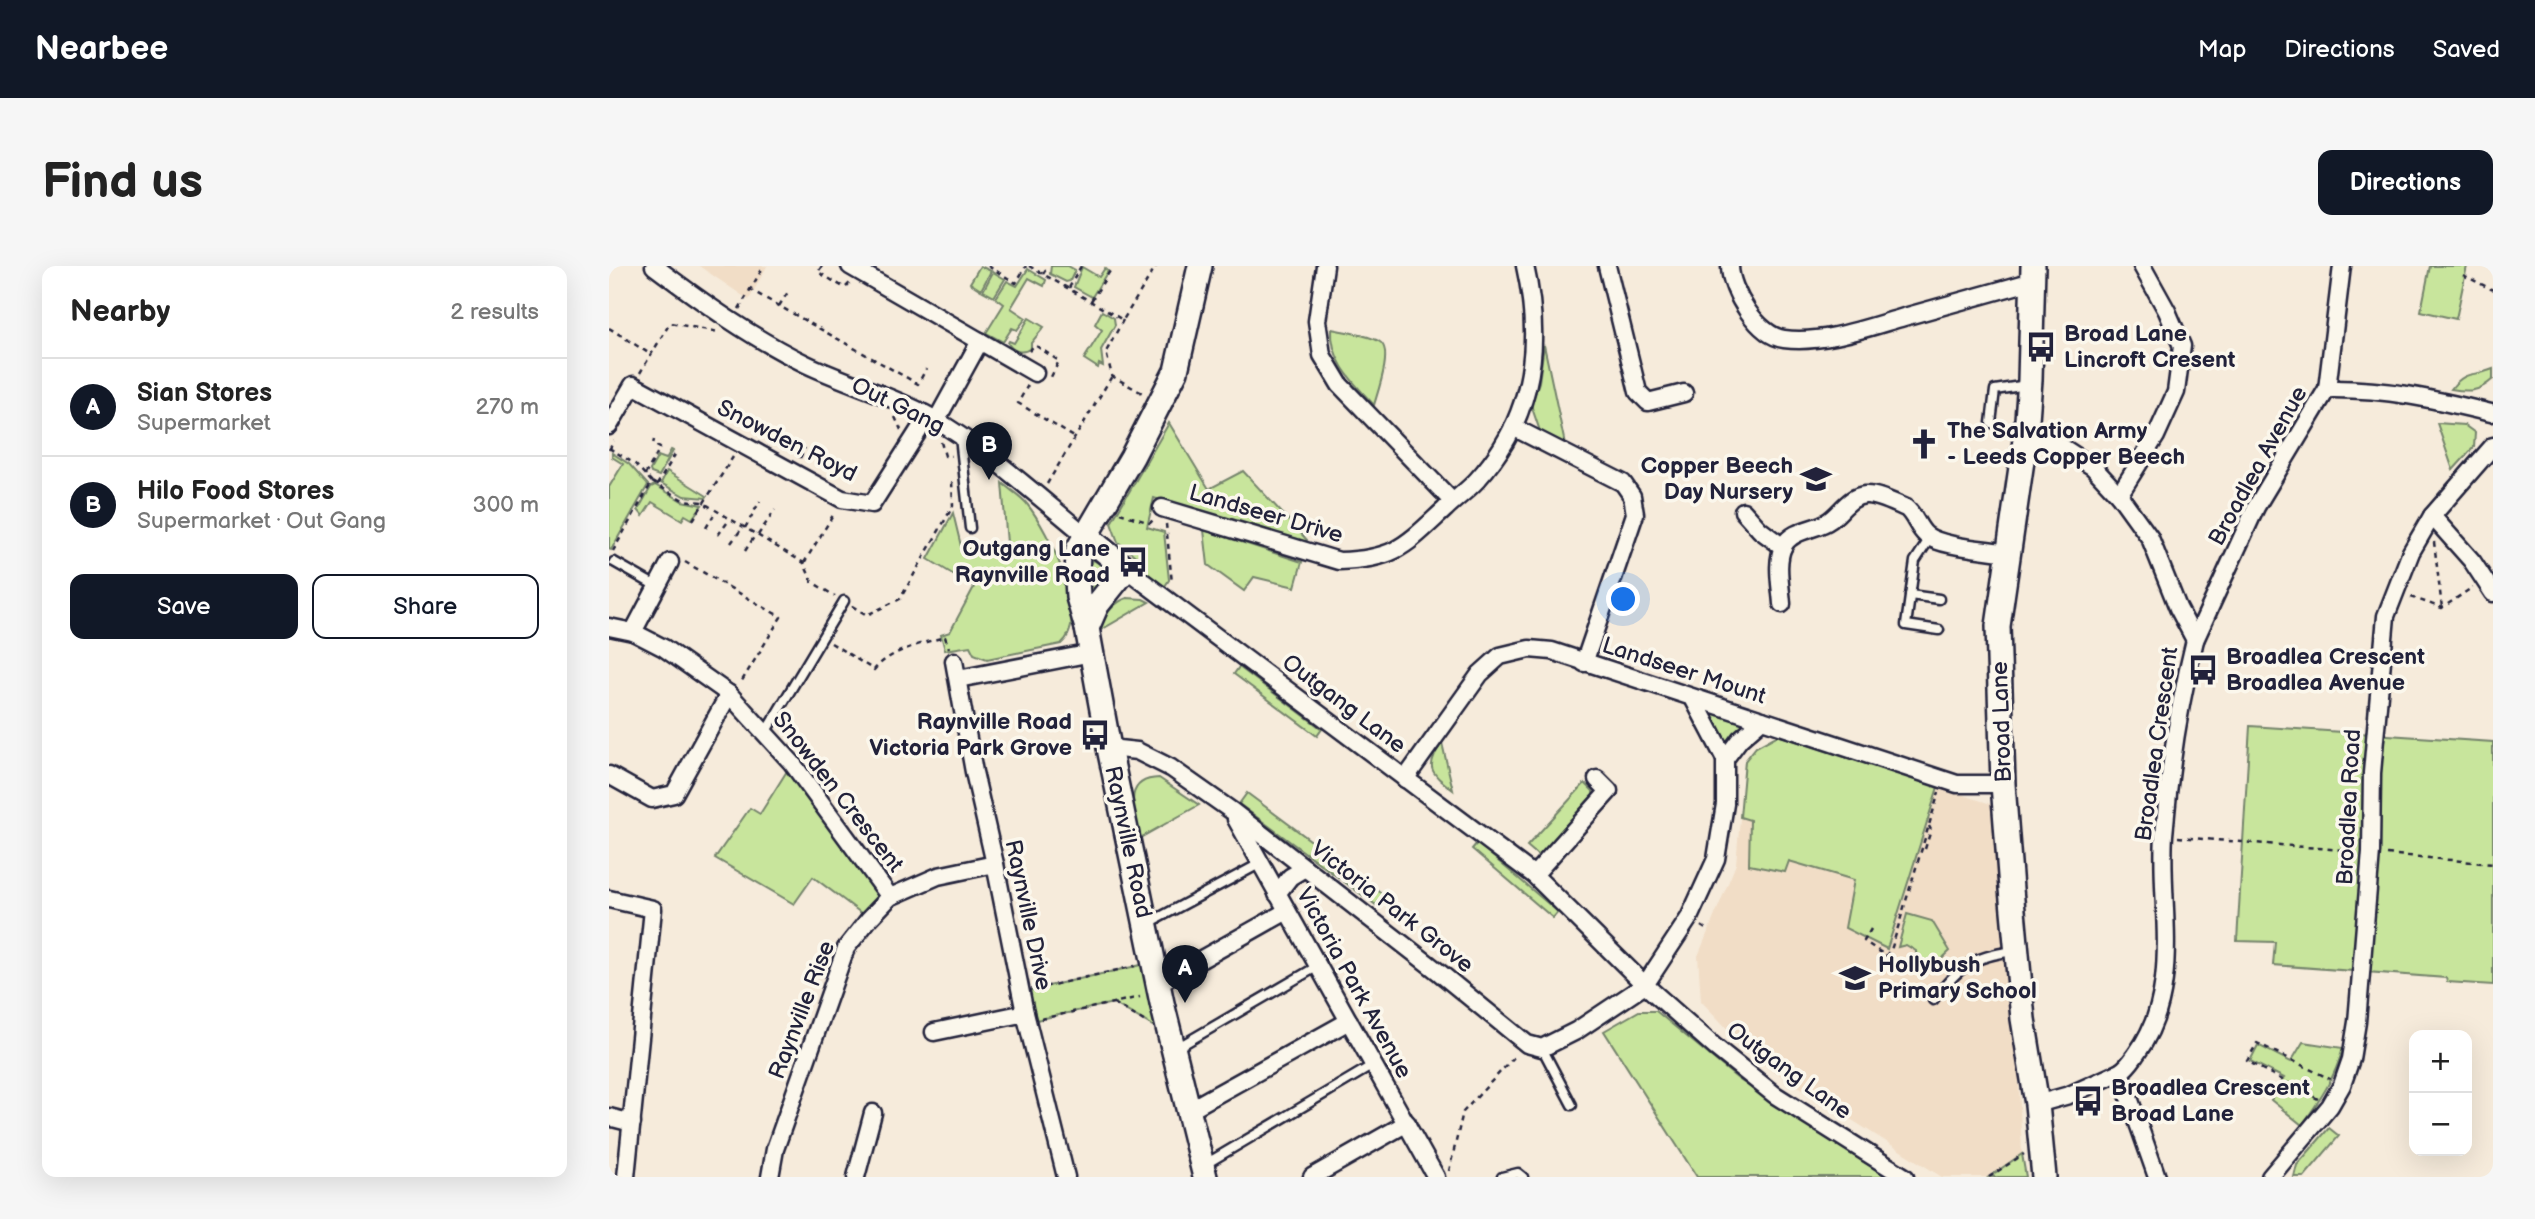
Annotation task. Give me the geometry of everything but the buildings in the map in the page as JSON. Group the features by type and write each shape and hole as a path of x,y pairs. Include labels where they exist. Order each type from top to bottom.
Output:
{"street":[{"name":"Out Gang","path":"655,266 730,328 763,341 943,429 1006,470 1126,569"},
{"name":"Raynville Road","path":"1200,266 1176,371 1132,457 1078,549 1077,579 1078,597 1087,628 1146,925 1203,1172"},
{"path":"1325,266 1317,321 1322,355 1340,385 1452,501"},
{"name":"Landseer Drive","path":"1162,508 1339,561 1368,560 1397,551 1476,481 1513,427 1523,407 1532,370 1533,327 1525,266"},
{"path":"1607,266 1638,392 1648,402 1683,393"},
{"path":"1730,266 1739,300 1759,324 1780,339 1811,340 1861,330 2033,273"},
{"path":"2119,495 2156,436 2176,392 2182,346 2167,311 2142,266"},
{"name":"Broadlea Avenue","path":"2195,640 2256,507 2327,389 2342,266"},
{"name":"Broad Lane","path":"2033,273 2026,433 1999,626 2003,784 2023,1019 2044,1177"},
{"path":"850,274 980,341 1035,373"},
{"path":"943,429 980,341"},
{"path":"609,426 633,385"},
{"name":"Snowden Royd","path":"633,385 842,499 872,504 943,429"},
{"path":"2327,389 2367,388 2404,393 2492,416"},
{"path":"1513,427 1623,483 1632,496 1635,514 1584,663"},
{"name":"Broadlea Crescent","path":"2026,433 2062,447 2093,467 2119,495 2150,538 2178,608 2195,640 2173,762 2164,836 2167,938 2162,993 2146,1040 2126,1068 2120,1072 2069,1095 2036,1104"},
{"name":"Broadlea Road","path":"2270,1177 2330,1105 2342,1085 2351,1059 2357,1022 2371,852 2372,773 2386,616 2411,552 2432,516 2493,446"},
{"path":"1782,604 1780,565 1785,542 1829,521 1853,499 1862,495 1870,495 1906,508 1920,529 1930,538 2008,553"},
{"path":"1743,511 1760,530 1783,547"},
{"path":"2432,516 2472,561 2489,586"},
{"path":"633,632 670,562"},
{"path":"1087,628 1097,605 1126,569"},
{"name":"Outgang Lane","path":"1126,569 1534,876 1645,985 1714,1047 1776,1095 1905,1177"},
{"name":"Snowden Crescent","path":"609,627 633,632 664,648 729,694 792,763 890,897"},
{"name":"Landseer Mount","path":"1405,779 1481,674 1500,656 1529,649 1552,651 1957,784 2003,784"},
{"path":"958,679 1091,653"},
{"name":"Raynville Drive","path":"954,661 974,772 1026,1017 1066,1177"},
{"path":"609,775 652,799 674,794 729,694"},
{"path":"1534,1046 1576,1031 1645,985 1689,918 1716,859 1725,804 1725,759 1693,698"},
{"path":"1725,759 1740,739 1762,720"},
{"name":"Victoria Park Grove","path":"1109,748 1137,751 1171,768 1232,811 1534,1046"},
{"path":"1534,876 1609,791 1597,779"},
{"name":"Victoria Park Avenue","path":"1232,811 1436,1177"},
{"name":"Raynville Rise","path":"771,1177 775,1149 846,948 890,897 938,876 995,863"},
{"path":"1277,894 1290,877 1305,868"},
{"path":"609,899 653,909 626,1177"},
{"path":"1158,979 1287,911"},
{"path":"935,1032 1026,1017"},
{"path":"1187,1111 1349,1021"},
{"path":"2120,1072 2157,1177"},
{"path":"856,1177 873,1113"},
{"path":"609,1118 632,1123"},
{"path":"1312,1177 1407,1123"}],"lane":[{"path":"1991,423 1995,390 2030,385"},
{"path":"943,429 970,528"},
{"path":"1930,538 1915,561 1906,625 1939,629"},
{"path":"614,562 656,586"},
{"path":"1910,595 1939,599"},
{"path":"765,733 844,601"},
{"path":"1146,925 1261,863"},
{"path":"1933,1000 1958,971 1970,962 1981,956 2017,950"},
{"path":"1172,1043 1318,966"},
{"path":"1534,1046 1572,1105"},
{"path":"1203,1172 1373,1065"},
{"path":"1502,1177 1518,1173 1523,1177"}],"path":[{"path":"633,385 670,323 730,328 764,266"},
{"path":"822,266 818,272 845,288 850,274"},
{"path":"988,266 1016,283 1028,266 1123,320"},
{"path":"1043,274 1048,266"},
{"path":"1039,497 1112,376 1106,352 1156,266"},
{"path":"1068,288 1081,267"},
{"path":"1090,302 1110,271"},
{"path":"2463,275 2493,290"},
{"path":"749,289 918,384 926,369"},
{"path":"779,306 788,292"},
{"path":"609,328 650,354"},
{"path":"1035,373 1018,403 1074,437"},
{"path":"1112,376 1160,403"},
{"path":"943,429 951,456 945,456 943,429"},
{"path":"645,475 660,448 653,444 654,440"},
{"path":"693,520 738,448"},
{"path":"800,458 805,448"},
{"path":"609,449 635,464 657,485 683,500 705,504 804,563 812,582 867,615 900,599 953,506 952,481"},
{"path":"657,485 676,453"},
{"path":"609,553 611,554 652,482"},
{"path":"804,563 842,499"},
{"path":"731,543 760,501"},
{"path":"1103,508 1150,523 1162,508"},
{"path":"1162,508 1168,531 1173,584 1164,598"},
{"path":"706,528 716,510"},
{"path":"745,551 775,510"},
{"path":"2432,516 2442,608"},
{"path":"718,535 730,519"},
{"path":"670,562 674,556 781,617 741,684 729,694"},
{"path":"2396,591 2442,608 2489,586"},
{"path":"822,637 874,670 882,660 945,637 954,661"},
{"path":"1871,929 1864,941 1886,956 1892,947 1940,788"},
{"path":"1925,849 1931,830 1929,824"},
{"path":"2164,836 2493,864"},
{"path":"1022,992 1158,979"},
{"path":"1026,1017 1114,1003 1158,979"},
{"path":"1114,1003 1172,1043"},
{"path":"2330,1105 2247,1061 2257,1043 2342,1085"},
{"path":"1448,1177 1463,1112 1534,1046"},
{"path":"1989,1177 2022,1154 2040,1148"}],"shaded area":[{"path":"699,266 767,266 749,300"},
{"name":"Hollybush Primary School","path":"1778,735 1994,805 2017,1038 2022,1154 1989,1177 1942,1177 1757,1060 1701,1001 1698,956 1736,864 1745,761 1756,747"}],"green space":[{"path":"980,266 991,271 981,290 970,283"},
{"path":"1051,266 1068,266 1075,270 1070,281 1066,282 1050,274"},
{"path":"2430,266 2467,266 2456,319 2421,311"},
{"path":"1082,267 1099,277 1105,268 1108,271 1092,297 1074,287"},
{"path":"1028,269 1046,280 1044,286 1029,278 1011,308 1026,318 1017,330 1012,328 1003,342 986,333 1004,304 996,298 1007,281 1017,286"},
{"path":"993,272 1005,279 994,297 983,291"},
{"path":"1102,311 1114,318 1115,325 1101,350 1103,366 1099,364 1098,368 1084,359 1102,330 1095,324"},
{"path":"1029,318 1044,327 1031,343 1031,348 1025,351 1015,350 1008,343 1014,343"},
{"path":"1332,329 1370,337 1384,346 1385,362 1374,405 1351,380 1339,361 1332,341"},
{"path":"1544,345 1565,444 1541,434 1531,405 1539,382"},
{"path":"2493,369 2493,379 2478,389 2451,389 2466,376"},
{"path":"1169,423 1209,489 1243,471 1307,540 1305,545 1154,498 1147,527 1164,532 1169,580 1163,589 1139,571 1144,563 1118,542 1111,523"},
{"path":"2437,423 2464,425 2475,433 2474,447 2453,470"},
{"path":"671,450 673,451 659,476 651,473 658,456 666,459"},
{"path":"612,453 629,464 648,485 611,550 609,487 623,464 612,457"},
{"path":"667,471 707,496 706,498 684,496 661,483"},
{"path":"1002,483 1025,501 1046,533 1063,574 1072,615 1069,632 1061,644 987,659 974,654 970,646 945,650 941,635 950,632 974,587 928,559 953,513 962,550 1007,543"},
{"path":"655,485 682,501 702,505 692,519 685,515 682,520 652,502 643,516 638,510 651,487"},
{"path":"1204,530 1302,562 1295,587 1254,577 1244,591 1208,565"},
{"path":"1088,558 1101,565 1104,574 1094,595 1088,593"},
{"path":"1127,598 1149,602 1099,631 1109,611"},
{"path":"1239,667 1322,729 1317,736 1234,674"},
{"path":"1712,710 1746,724 1729,740 1725,740 1710,715"},
{"path":"2250,726 2493,742 2493,985 2447,982 2446,978 2273,965 2275,942 2237,941"},
{"path":"1778,735 1938,787 1887,949 1845,928 1854,880 1789,861 1785,872 1749,865 1750,820 1740,817 1745,761 1756,747"},
{"path":"1442,743 1453,790 1439,779 1433,769 1433,758"},
{"path":"792,763 890,897 869,919 813,877 794,904 715,858 750,808 760,814"},
{"path":"1159,778 1199,805 1140,838 1133,800 1135,791 1147,780"},
{"path":"1585,783 1593,791 1593,795 1541,858 1527,846"},
{"path":"1247,793 1384,895 1376,905 1239,804"},
{"path":"1477,843 1558,912 1553,918 1472,849"},
{"path":"1907,914 1932,921 1950,951 1931,969 1916,951 1906,945 1898,947"},
{"path":"1154,962 1170,1036 1113,1003 1027,1022 1022,992"},
{"path":"1639,1011 1656,1011 1738,1079 1887,1177 1697,1177 1604,1031"},
{"path":"2303,1042 2343,1048 2326,1088 2302,1125 2271,1100 2284,1078 2250,1061 2258,1045 2291,1062"},
{"path":"2329,1128 2339,1136 2304,1177 2294,1177 2297,1165"},
{"path":"2022,1154 2026,1177 1989,1177"}],"place":[{"name":"Broad Lane Lincroft Cresent","path":"2041,347"},
{"name":"The Salvation Army - Leeds Copper Beech","path":"1924,444"},
{"name":"Copper Beech Day Nursery","path":"1816,479"},
{"name":"Hilo Food Stores","path":"989,480"},
{"name":"Outgang Lane Raynville Road","path":"1133,562"},
{"name":"Broadlea Crescent Broadlea Avenue","path":"2203,670"},
{"name":"Raynville Road Victoria Park Grove","path":"1095,735"},
{"name":"Hollybush Primary School","path":"1855,978"},
{"name":"Sian Stores","path":"1185,1003"},
{"name":"Broadlea Crescent Broad Lane","path":"2088,1101"}]}
